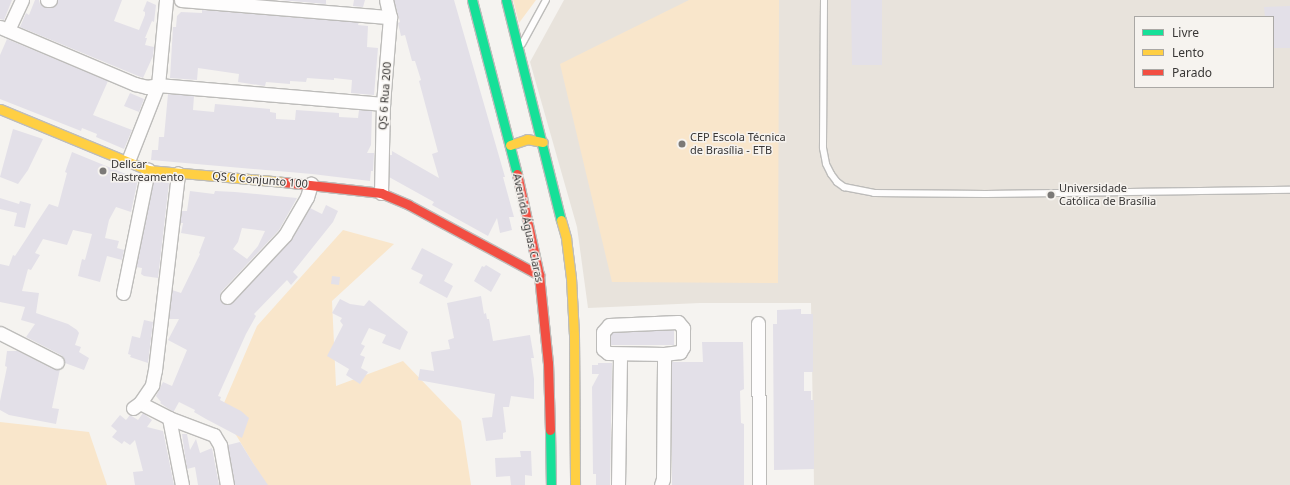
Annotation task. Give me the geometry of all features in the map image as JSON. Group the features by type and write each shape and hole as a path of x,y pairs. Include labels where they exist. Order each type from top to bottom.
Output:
{"main road":[{"name":"Avenida Águas Claras","path":"472,0 510,145 539,274 548,333 551,485"},
{"path":"506,0 566,238 571,278 569,334 575,485"},
{"name":"QS 6 Conjunto 100","path":"0,110 148,170 178,174 311,184 380,193 409,205 539,274"},
{"path":"510,145 527,139 543,142"},
{"path":"515,262 535,255"}],"street":[{"path":"22,0 4,29 135,84 147,87 158,85 383,104"},
{"path":"128,161 158,85 166,0"},
{"path":"181,0 390,17"},
{"name":"QS 6 Rua 200","path":"380,193 383,104 390,17 386,0"},
{"path":"123,293 148,170"},
{"path":"178,174 156,363 152,385 137,405 214,435 220,445 227,485"},
{"path":"227,297 285,235 307,197 311,184"},
{"path":"758,322 759,485"},
{"path":"680,323 684,328 682,350 674,354 664,354 608,353 603,349 603,332 609,325 680,323"},
{"path":"0,333 57,362"},
{"path":"618,485 620,354"},
{"path":"661,485 663,478 664,354"},
{"path":"169,418 182,485"}],"lane":[{"path":"519,49 546,0"},
{"path":"824,0 823,148 826,164 831,174 837,182 844,187 874,193 978,194 1290,190"}],"shaded area":[{"path":"513,0 536,0 519,23"},
{"name":"Universidade Católica de Brasília","path":"564,0 1290,0 1290,485 814,485 811,303 700,303 588,308 577,227 530,62"},
{"name":"CEP Escola Técnica de Brasília - ETB","path":"689,0 779,0 778,283 612,282 560,64"},
{"path":"343,230 394,244 332,301 336,386 403,361 461,421 471,485 266,485 221,410 257,326"},
{"path":"0,422 89,432 107,485 0,485"}],"building":[{"path":"0,0 12,0 4,20 0,19"},
{"path":"35,0 39,0 40,4 47,8 54,7 58,0 122,0 114,21 139,30 145,15 145,12 143,11 147,1 156,5 154,22 152,21 145,38 147,38 145,45 154,47 153,56 143,78 20,27 26,13 29,15"},
{"path":"280,0 326,0 326,4"},
{"path":"354,0 365,0 363,7 353,6"},
{"path":"394,0 454,0 505,177 503,177 514,217 509,217 512,230 500,233 497,218 488,236 432,205 434,202 389,177 390,155 392,155 392,151 439,178 432,154 438,152 419,81 421,80 415,61 412,61 405,35 401,36 398,23 400,22"},
{"path":"851,0 882,0 882,65 852,65"},
{"path":"1290,6 1290,48 1274,48 1274,16 1265,16 1264,7"},
{"path":"202,10 359,22 358,25 368,26 367,47 378,48 374,95 351,93 352,80 334,78 334,80 307,78 306,82 290,81 290,84 266,82 265,86 238,82 239,74 198,68 197,80 170,78 173,27 176,27 177,16 181,12 202,13"},
{"path":"7,39 108,81 93,115 132,130 124,149 96,137 97,134 82,128 81,131 0,99 0,55"},
{"path":"130,93 144,99 139,112 124,106"},
{"path":"168,94 194,96 193,110 214,112 215,104 270,109 270,112 276,113 276,119 295,120 296,110 339,113 339,117 358,118 359,110 372,111 371,145 367,153 374,153 373,171 371,171 370,181 312,174 151,160 152,150 158,150 159,137 164,137"},
{"path":"13,129 43,139 28,170 18,184 0,177"},
{"path":"72,152 138,179 131,212 116,207 109,220 105,238 119,241 117,248 124,250 122,260 107,256 100,282 78,276 82,259 85,260 92,234 73,230 67,245 43,239 35,253 40,255 31,270 28,269 22,291 39,293 36,313 68,324 77,330 79,333 75,345 81,347 79,352 89,358 84,370 65,363 64,358 61,355 26,337 35,324 21,320 25,307 0,302 0,264 9,266 13,255 15,256 49,204 58,207 67,173 65,172"},
{"path":"154,181 169,183 158,278 144,276 141,274 142,268 136,267"},
{"path":"190,191 214,194 215,191 235,192 297,198 279,230 221,292 220,300 226,305 233,302 291,240 310,208 322,214 326,205 338,211 333,222 293,272 298,277 291,285 287,280 254,314 256,316 246,334 218,396 221,397 220,400 241,411 249,418 242,438 206,419 194,412 195,410 179,402 174,411 172,411 160,403 161,402 156,396 163,382 172,386 187,350 168,340 179,319 169,319 172,290 181,293 200,254 199,253 205,237 181,233 183,223 180,223 182,211 187,211","holes":["242,228 265,231 258,246 247,259 233,249 238,242"]},
{"path":"0,198 19,204 20,201 31,204 25,228 14,226 17,213 0,209"},
{"path":"422,248 453,264 444,281 453,286 447,298 419,283 423,275 411,269"},
{"path":"486,265 501,274 491,292 474,281 482,266 484,267"},
{"path":"332,276 340,277 339,285 331,284"},
{"path":"481,296 484,314 486,313 487,319 489,319 493,341 530,335 534,358 531,358 534,379 534,399 511,396 509,407 503,407 506,432 503,433 503,439 486,441 482,418 492,417 495,394 418,380 420,369 434,371 431,352 450,349 448,340 454,338 447,303"},
{"path":"340,299 350,304 364,306 369,300 408,332 400,350 382,343 386,335 369,328 361,344 365,346 360,355 365,357 361,368 368,372 360,384 346,375 349,369 327,356 343,325 340,321 342,318 332,313"},
{"path":"801,309 801,314 813,314 813,372 804,372 804,391 811,391 811,400 814,400 814,469 774,470 773,324 777,324 777,310"},
{"path":"144,320 153,322 148,363 130,357 131,355 128,354 132,336 140,338"},
{"path":"674,330 674,345 611,345 611,335 613,333"},
{"path":"702,342 743,342 744,389 740,391 741,423 744,424 744,485 672,485 672,362 703,362"},
{"path":"7,351 18,351 53,369 60,369 52,408 59,409 56,424 9,415 0,410 0,401 7,367 5,366"},
{"path":"598,363 612,363 610,485 596,485 596,474 593,474 592,387 599,374 592,374 592,365 598,365"},
{"path":"143,413 152,420 147,427 163,431 174,485 135,485 133,472 143,471 135,440 130,445 124,441 122,444 112,437 117,431 111,426 120,415 126,420 130,415 138,420"},
{"path":"182,434 187,434 190,450 196,439 200,453 212,448 219,485 198,485 195,467 187,469"},
{"path":"240,442 268,485 235,485 228,445"},
{"path":"520,451 531,451 532,476 525,475 525,485 511,485 510,476 496,477 495,458 521,457"}],"traffic: fast":[{"path":"472,0 517,174"},
{"path":"506,0 561,220"},
{"path":"550,430 551,485"}],"traffic: slow":[{"path":"0,109 148,170 283,182"},
{"path":"510,145 527,139 543,142"},
{"path":"561,220 566,238 571,278 574,335 575,485"}],"traffic: jam":[{"path":"517,174 539,275 548,363 550,430"},
{"path":"283,182 381,193 409,205 539,275"}],"place":[{"name":"CEP Escola Técnica de Brasília - ETB","path":"682,144"},
{"name":"Dellcar Rastreamento","path":"103,171"},
{"name":"Universidade Católica de Brasília","path":"1051,195"}]}
